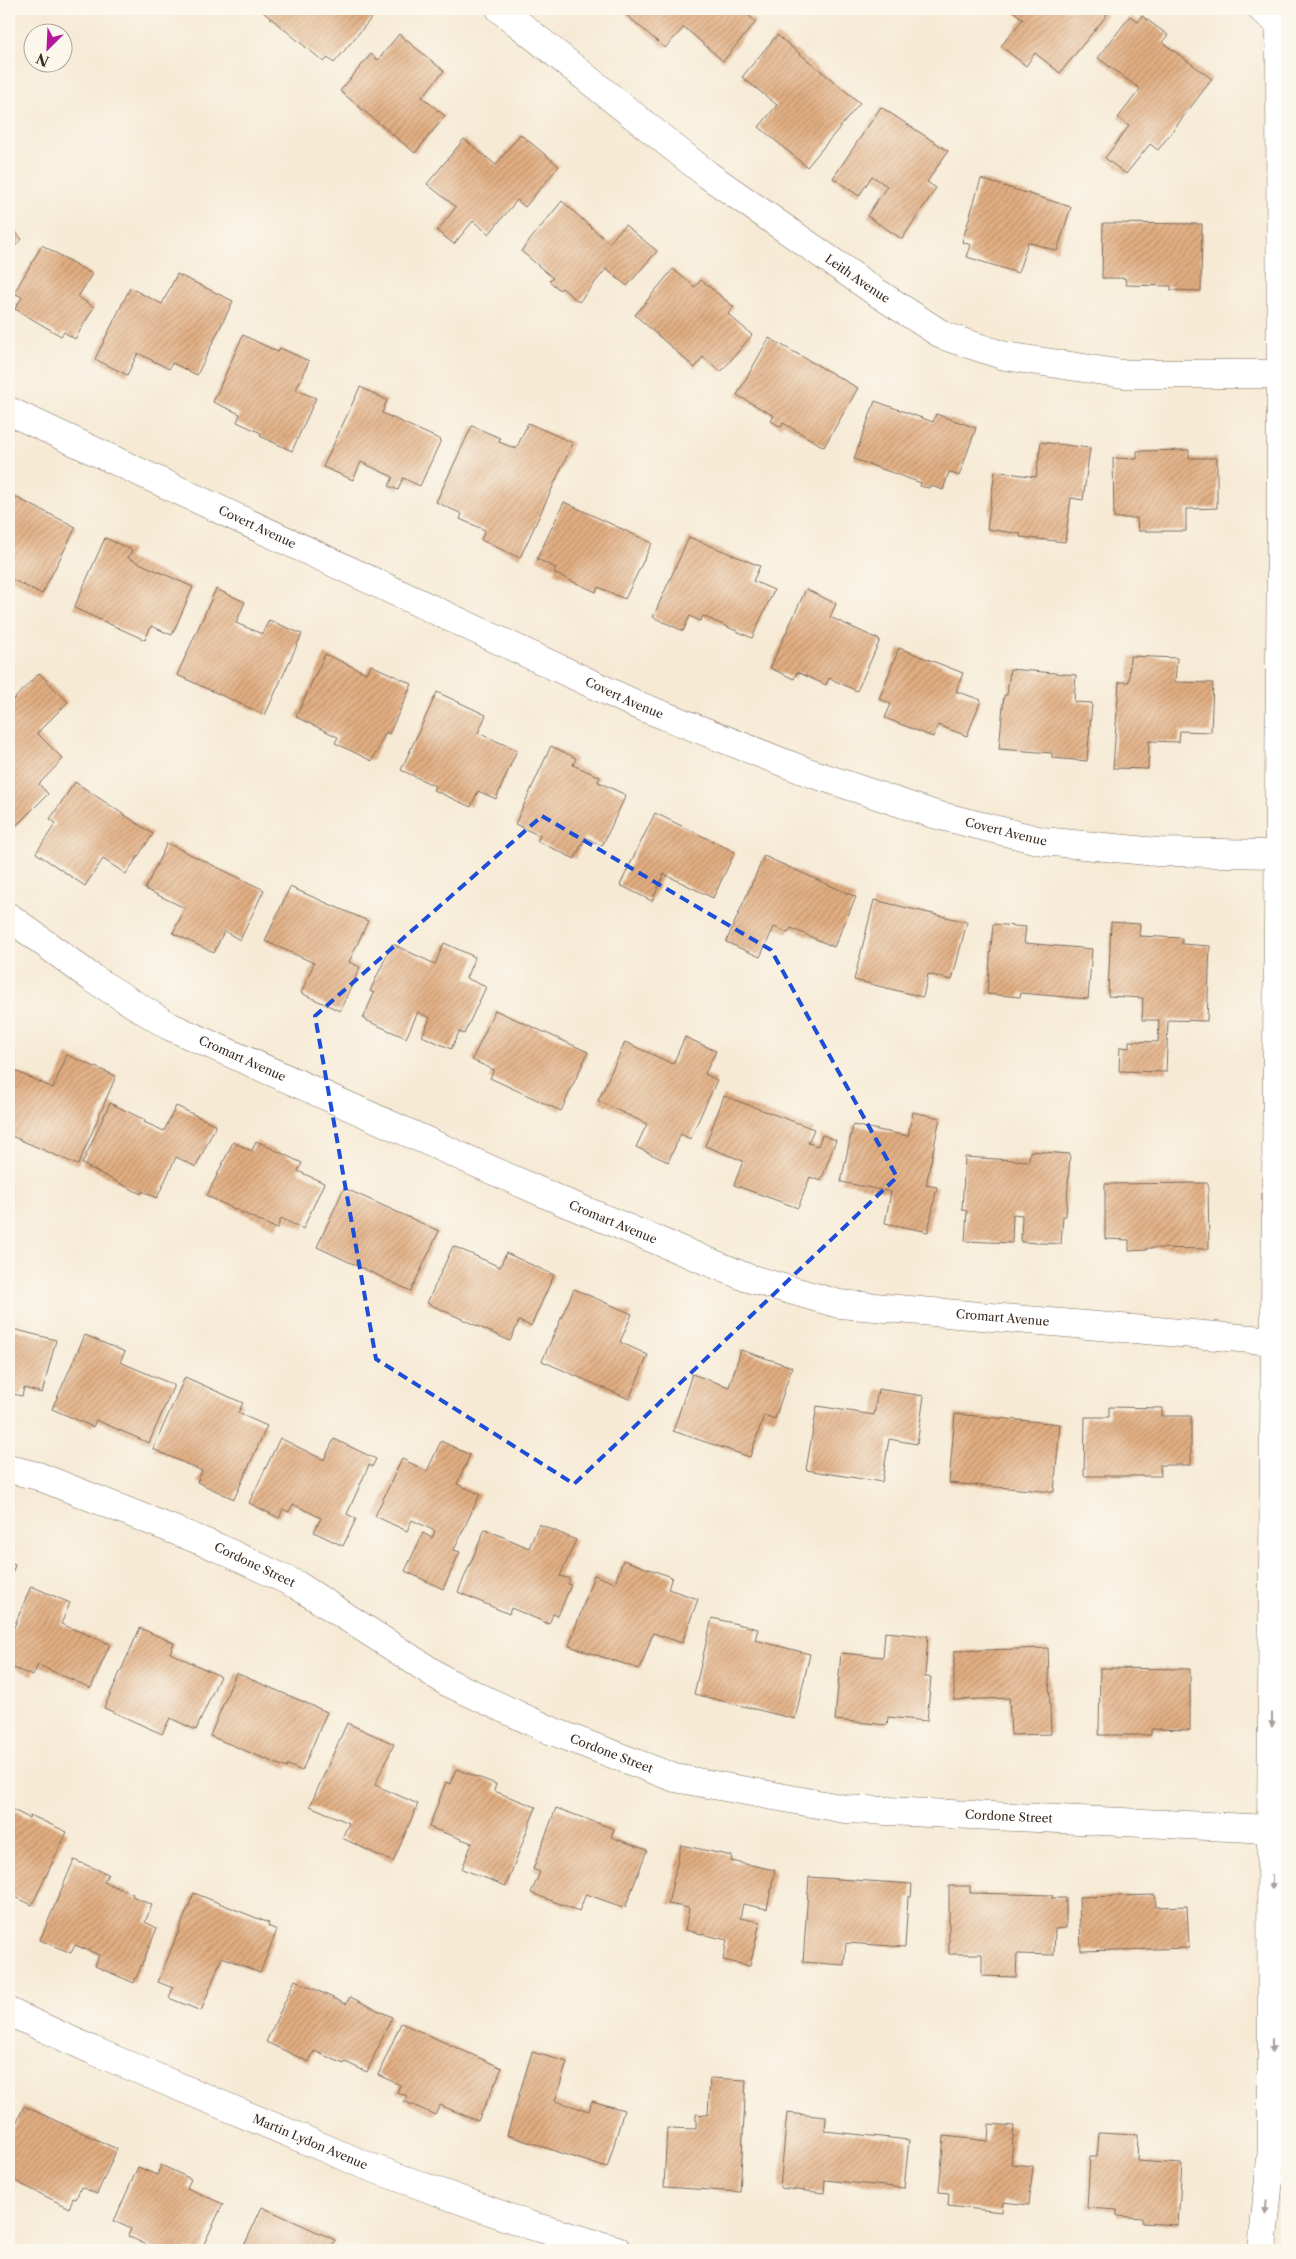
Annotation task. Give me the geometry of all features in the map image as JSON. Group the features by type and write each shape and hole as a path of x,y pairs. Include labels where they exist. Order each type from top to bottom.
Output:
{"street":[{"name":"Leith Avenue","path":"500,9 708,175 873,290 944,336 1004,356 1123,374 1281,374"},
{"path":"1262,2250 1272,2148 1272,1829 1281,374 1277,18"},
{"name":"Covert Avenue","path":"9,411 635,704 806,771 934,814 1042,841 1157,852 1277,854"},
{"name":"Cromart Avenue","path":"9,917 92,978 168,1026 559,1200 748,1278 839,1304 1275,1341"},
{"name":"Cordone Street","path":"9,1468 38,1476 228,1552 297,1585 447,1682 552,1731 675,1778 845,1809 1272,1829"},
{"name":"Martin Lydon Avenue","path":"9,2012 92,2050 367,2166 528,2225 617,2250"}],"highlighted area":[{"path":"542,816 771,950 897,1177 574,1484 376,1359 315,1016"}],"building":[{"path":"266,9 368,9 374,15 334,63 328,58 324,62 263,12"},
{"path":"626,9 741,9 756,22 723,61 684,27 665,48 623,12"},
{"path":"1010,9 1099,9 1107,15 1060,73 1035,53 1026,66 1001,46 1023,19"},
{"path":"1130,16 1138,22 1142,16 1168,35 1162,42 1212,79 1158,150 1150,144 1126,174 1105,158 1129,126 1118,118 1140,89 1098,58"},
{"path":"399,34 444,71 422,97 445,116 415,153 340,91 371,54 378,60"},
{"path":"777,35 860,103 807,167 759,127 777,105 742,77"},
{"path":"881,107 948,151 927,182 936,188 902,239 867,216 887,186 872,176 859,196 833,178"},
{"path":"520,134 559,166 525,207 517,200 489,234 473,221 454,244 437,231 456,207 427,184 464,139 496,165"},
{"path":"981,179 1071,207 1057,251 1028,242 1018,273 967,257 971,245 962,242"},
{"path":"562,201 609,243 625,225 657,251 627,286 606,269 579,302 562,288 560,290 549,281 553,278 521,251"},
{"path":"1103,223 1202,224 1201,291 1171,290 1171,286 1126,285 1125,278 1102,278"},
{"path":"9,225 22,239 9,252"},
{"path":"42,245 92,274 78,297 94,307 75,339 64,332 61,336 15,309 22,297 14,293"},
{"path":"673,269 695,287 701,280 734,307 728,314 752,335 721,372 703,357 695,368 635,315"},
{"path":"177,274 233,301 197,375 172,363 169,369 138,353 127,375 95,359 130,288 162,304"},
{"path":"243,335 278,352 280,348 309,361 296,390 316,398 292,451 260,436 261,433 237,422 240,414 213,402"},
{"path":"769,338 858,388 824,447 783,423 781,427 771,421 774,416 737,395"},
{"path":"360,387 387,400 382,413 441,440 420,486 403,478 398,490 389,486 393,477 361,462 353,480 323,467"},
{"path":"875,401 933,422 936,414 976,428 959,476 949,472 943,490 930,485 929,488 920,486 921,483 854,459"},
{"path":"528,423 573,443 520,558 481,540 485,530 460,519 462,514 436,502 472,426 500,438 499,442 516,449"},
{"path":"1041,442 1090,448 1083,500 1071,498 1065,542 1020,537 1021,534 987,529 995,471 1036,477"},
{"path":"1189,450 1189,458 1217,458 1217,508 1186,509 1186,531 1138,531 1137,518 1114,518 1113,458 1137,459 1137,451"},
{"path":"9,494 76,527 42,594 9,578"},
{"path":"564,502 652,543 625,599 598,587 596,592 554,573 556,568 537,559"},
{"path":"689,537 760,566 753,581 774,590 752,638 703,616 700,621 690,616 683,631 653,617"},
{"path":"105,538 132,550 128,558 193,587 172,635 151,626 145,640 74,608"},
{"path":"216,589 245,602 236,623 262,634 269,620 302,634 265,715 177,675"},
{"path":"806,589 836,604 830,617 880,640 857,691 829,678 826,685 797,672 794,679 770,668"},
{"path":"899,648 963,673 956,691 981,700 967,736 938,725 933,737 885,718 891,704 879,699"},
{"path":"325,654 366,673 371,665 412,684 389,734 386,732 372,761 335,743 338,737 296,717"},
{"path":"1130,656 1177,658 1175,682 1213,683 1211,732 1180,731 1179,742 1149,741 1148,769 1113,768 1119,682 1129,682"},
{"path":"1010,669 1076,675 1074,702 1092,703 1087,761 1052,758 1052,753 999,749 1004,695 1007,695"},
{"path":"39,673 68,702 37,733 63,759 39,784 48,794 10,832 9,704"},
{"path":"437,692 486,715 478,733 517,750 496,799 478,791 471,807 433,790 435,786 401,770"},
{"path":"551,746 576,758 573,765 600,777 598,782 626,795 602,846 585,837 575,859 537,841 540,836 515,824"},
{"path":"75,782 153,834 126,874 103,859 85,886 36,853 56,823 50,819"},
{"path":"655,813 735,852 713,898 664,874 652,901 620,885"},
{"path":"167,843 264,890 240,940 224,931 214,953 173,933 185,908 145,889"},
{"path":"764,856 856,897 834,947 791,928 788,933 774,927 760,957 726,942"},
{"path":"290,887 368,921 349,962 360,967 340,1011 301,993 314,963 265,941"},
{"path":"874,900 967,922 952,980 928,974 923,997 854,980"},
{"path":"1111,922 1140,924 1139,936 1182,938 1182,944 1210,946 1207,1021 1168,1020 1166,1072 1119,1071 1120,1047 1129,1048 1129,1041 1158,1042 1159,1020 1142,1020 1143,998 1108,996"},
{"path":"993,924 1026,927 1024,943 1092,949 1088,999 1021,993 1020,997 987,994"},
{"path":"444,943 475,957 466,978 486,987 464,1034 459,1032 451,1049 422,1036 430,1018 418,1012 406,1038 363,1019 374,993 370,991 392,944 435,964"},
{"path":"495,1010 588,1052 561,1111 490,1078 494,1070 472,1060"},
{"path":"685,1037 716,1051 705,1074 717,1080 690,1139 681,1134 668,1162 636,1147 647,1124 598,1101 625,1042 673,1064"},
{"path":"67,1055 116,1076 78,1165 9,1135 9,1074 11,1069 53,1088"},
{"path":"724,1096 814,1129 808,1143 818,1146 822,1135 836,1140 821,1181 810,1177 798,1208 734,1185 743,1161 705,1146"},
{"path":"110,1103 164,1131 176,1106 216,1125 196,1167 176,1157 157,1198 142,1191 141,1194 82,1164"},
{"path":"913,1112 940,1118 926,1185 937,1187 928,1232 885,1223 891,1192 841,1182 853,1125 908,1136"},
{"path":"256,1141 302,1163 298,1171 324,1183 303,1229 281,1218 277,1229 207,1196 233,1142 252,1151"},
{"path":"1030,1151 1070,1154 1066,1216 1063,1216 1061,1244 1021,1242 1022,1215 1013,1214 1012,1243 965,1241 967,1211 962,1210 965,1157 1029,1161"},
{"path":"1208,1183 1209,1249 1147,1248 1147,1250 1129,1251 1129,1240 1105,1239 1105,1184"},
{"path":"344,1188 439,1231 411,1291 317,1247"},
{"path":"453,1246 500,1267 506,1253 554,1275 531,1326 519,1321 510,1341 427,1303"},
{"path":"574,1289 632,1314 620,1342 648,1355 629,1399 542,1361"},
{"path":"9,1328 56,1340 42,1393 24,1388 22,1396 9,1393"},
{"path":"85,1335 125,1352 120,1362 174,1385 149,1443 96,1420 93,1427 52,1409"},
{"path":"741,1350 792,1367 775,1419 764,1415 750,1457 673,1431 692,1374 729,1387"},
{"path":"185,1377 243,1403 238,1413 267,1426 234,1499 197,1482 202,1471 153,1449"},
{"path":"878,1389 924,1396 917,1444 889,1439 882,1482 806,1470 817,1406 874,1415"},
{"path":"1109,1407 1162,1408 1162,1416 1191,1416 1191,1465 1160,1465 1161,1476 1084,1476 1085,1417 1109,1417"},
{"path":"955,1414 1060,1424 1054,1492 949,1483"},
{"path":"280,1438 324,1460 334,1439 376,1459 372,1467 369,1465 347,1514 356,1519 343,1546 314,1532 321,1518 293,1504 289,1512 283,1509 279,1518 249,1503"},
{"path":"441,1441 470,1455 457,1484 480,1494 454,1550 460,1552 443,1589 405,1571 423,1533 432,1538 435,1531 412,1520 407,1531 375,1516 402,1459 427,1471"},
{"path":"539,1524 576,1540 560,1576 570,1579 568,1584 571,1585 558,1616 553,1614 549,1624 511,1608 509,1614 458,1592 485,1529 529,1548"},
{"path":"623,1560 672,1577 668,1589 698,1599 682,1643 653,1633 640,1669 569,1646 594,1575 615,1583"},
{"path":"9,1563 15,1565 9,1582"},
{"path":"31,1586 70,1603 61,1624 110,1644 91,1688 38,1665 33,1676 9,1666 9,1639"},
{"path":"712,1618 758,1629 755,1640 810,1654 795,1719 694,1694"},
{"path":"140,1628 174,1643 170,1653 220,1676 196,1730 170,1718 162,1734 104,1708"},
{"path":"885,1632 928,1636 925,1677 931,1677 927,1721 888,1717 887,1725 835,1720 841,1653 883,1657"},
{"path":"1048,1648 1051,1734 1011,1735 1009,1698 954,1700 954,1651"},
{"path":"1100,1668 1190,1669 1190,1730 1151,1729 1151,1735 1099,1735"},
{"path":"236,1673 327,1712 302,1771 288,1765 287,1768 210,1736"},
{"path":"347,1723 394,1744 375,1785 418,1804 393,1862 342,1838 349,1823 310,1806"},
{"path":"456,1769 496,1784 494,1791 536,1807 506,1886 462,1869 472,1843 429,1827 446,1782 450,1784"},
{"path":"9,1808 29,1818 30,1815 67,1832 32,1905 9,1894"},
{"path":"556,1808 614,1829 611,1837 647,1850 625,1908 586,1894 579,1911 531,1893 540,1872 533,1869"},
{"path":"681,1845 732,1856 731,1861 775,1870 767,1909 743,1904 740,1918 760,1922 750,1966 723,1960 727,1940 685,1930 689,1908 668,1904"},
{"path":"74,1860 108,1874 104,1882 133,1894 132,1896 152,1905 145,1922 157,1928 134,1983 95,1966 99,1955 75,1945 71,1953 40,1940"},
{"path":"809,1877 912,1884 911,1897 908,1897 905,1947 846,1943 844,1965 803,1962"},
{"path":"949,1886 970,1886 970,1893 1052,1895 1052,1898 1066,1898 1066,1928 1055,1929 1054,1955 1017,1954 1016,1977 982,1976 982,1954 949,1954"},
{"path":"194,1893 269,1923 268,1926 277,1930 260,1973 222,1957 201,2011 169,1998 173,1988 158,1982"},
{"path":"1155,1895 1156,1907 1187,1906 1189,1948 1081,1951 1079,1897"},
{"path":"295,1980 346,2004 350,1997 392,2017 367,2072 314,2051 309,2062 266,2042"},
{"path":"401,2023 502,2068 478,2121 440,2105 435,2115 404,2101 407,2096 397,2092 400,2085 378,2075"},
{"path":"532,2052 567,2062 555,2101 589,2111 592,2101 624,2110 607,2168 507,2135"},
{"path":"710,2078 746,2080 740,2192 664,2187 667,2128 696,2129 696,2114 708,2115"},
{"path":"24,2106 117,2149 97,2194 81,2187 76,2199 73,2198 69,2208 9,2178 9,2139"},
{"path":"787,2113 826,2117 825,2131 909,2140 904,2188 825,2180 824,2193 780,2188"},
{"path":"989,2124 1014,2126 1011,2164 1033,2166 1029,2205 1003,2202 1002,2212 948,2206 949,2193 939,2192 944,2136 988,2141"},
{"path":"1099,2133 1138,2135 1137,2161 1182,2164 1178,2225 1142,2223 1142,2218 1117,2216 1117,2210 1087,2208 1090,2157 1097,2157"},
{"path":"161,2165 191,2179 187,2188 223,2204 201,2250 155,2250 128,2236 131,2229 114,2221 138,2167 157,2175"},
{"path":"262,2207 335,2240 331,2250 242,2250"}]}
